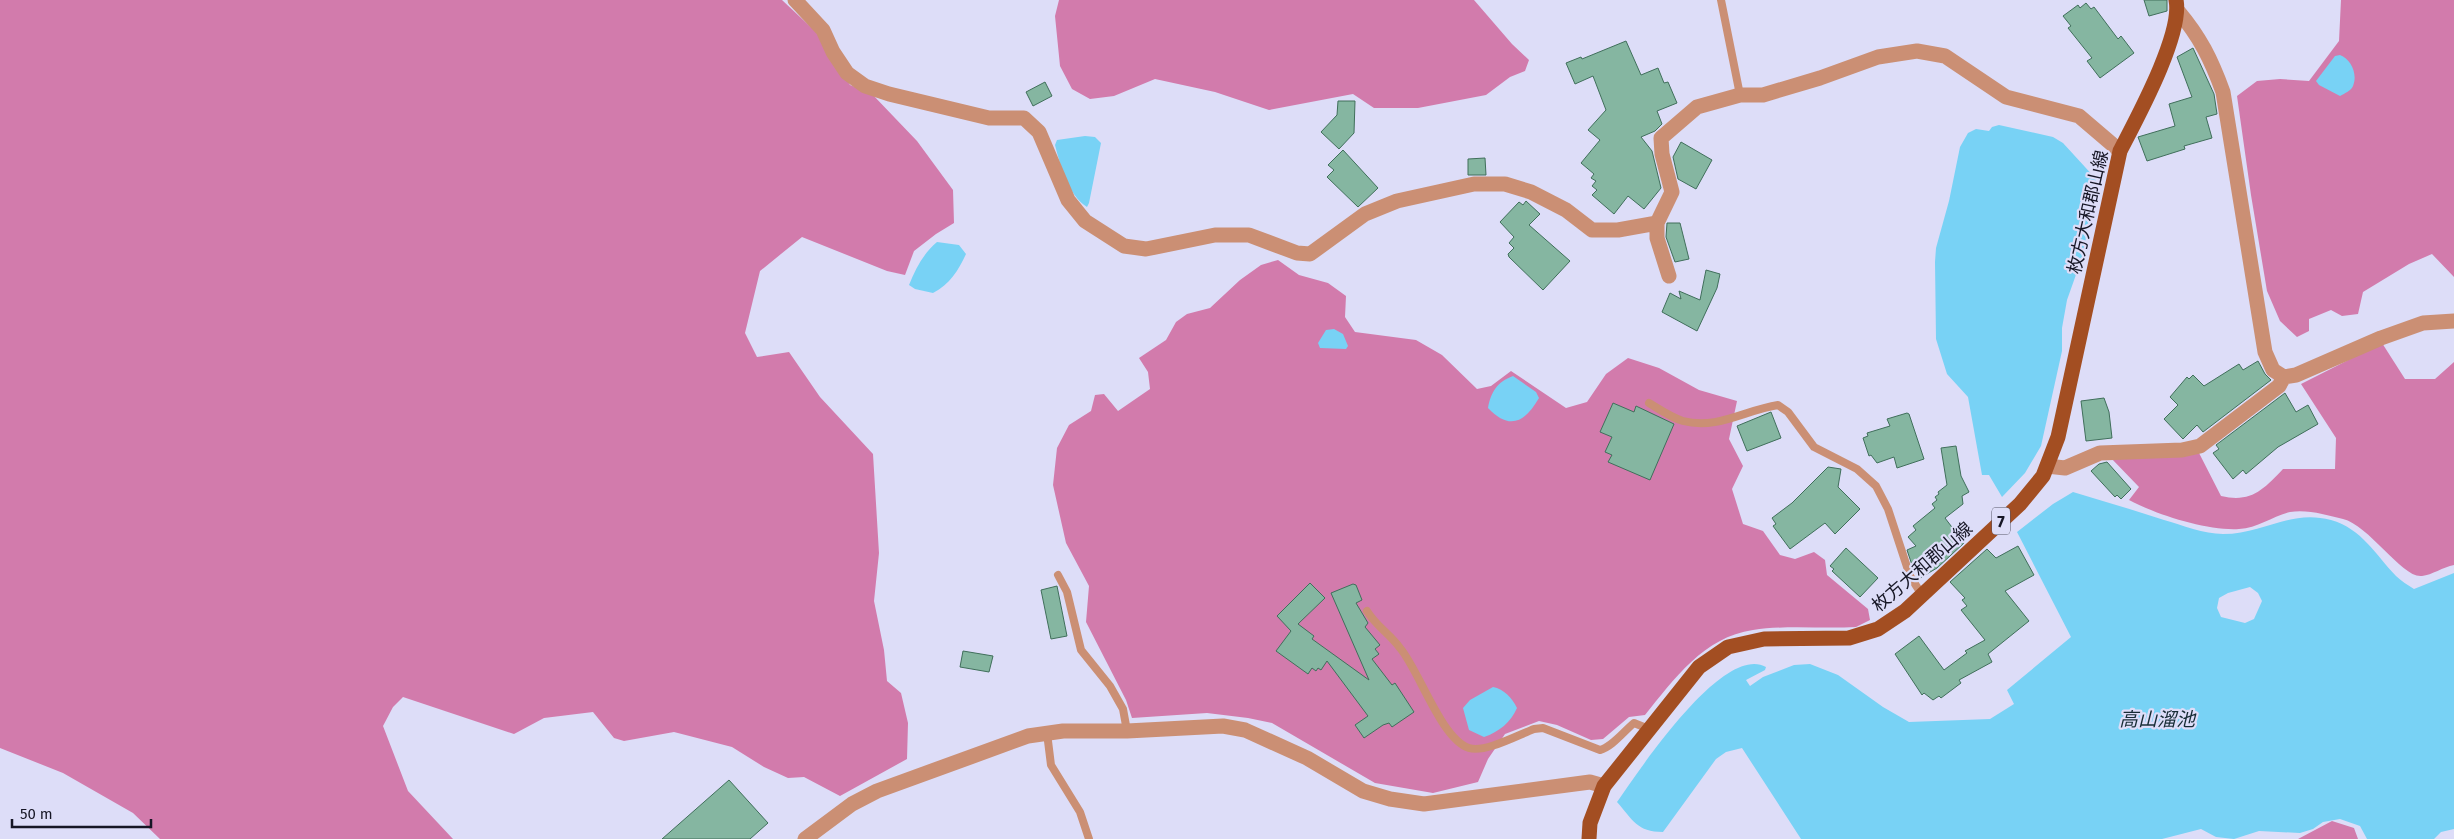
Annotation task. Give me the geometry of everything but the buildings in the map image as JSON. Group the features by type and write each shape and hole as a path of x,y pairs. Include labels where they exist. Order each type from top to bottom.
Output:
{"main road":[{"name":"枚方大和郡山線","path":"1589,839 1590,823 1604,786 1699,667 1728,647 1764,639 1849,638 1878,629 1922,595 2020,504 2044,476 2058,437 2120,151 2171,39 2177,5"}],"street":[{"path":"795,0 823,30 833,52 847,73 865,86 889,94 989,118 1024,118 1039,132 1059,182 1074,207 1085,221 1124,246 1146,249 1215,235 1249,235 1297,253 1310,254 1365,214 1397,201 1474,184 1505,184 1530,192 1566,210 1592,230 1618,230 1657,223"},
{"path":"2177,5 2198,34 2212,61 2223,92 2265,352 2273,370 2284,377 2296,375 2398,332 2423,324 2454,321"},
{"path":"1669,276 1657,238 1657,223 1672,192 1662,154 1661,138 1697,107 1740,95 1763,94 1820,78 1878,57 1918,51 1945,56 2006,97 2079,116 2120,151"},
{"path":"2047,466 2065,468 2100,453 2182,450 2200,446 2279,386 2284,377"},
{"path":"806,839 852,804 877,791 1028,736 1063,730 1127,732 1223,726 1244,730 1307,758 1363,791 1390,799 1424,804 1590,782 1604,786"}],"lane":[{"path":"1720,0 1740,95"},
{"path":"1649,403 1682,421 1705,425 1733,419 1766,407 1778,405 1788,412 1802,434 1814,447 1857,469 1876,486 1888,510 1910,576 1922,595"},
{"path":"1058,574 1067,592 1081,650 1110,686 1123,709 1127,732"},
{"path":"1368,611 1374,623 1400,647 1433,708 1453,735 1467,748 1480,750 1534,729 1543,728 1600,750 1608,748 1620,733 1634,723 1649,729"},
{"path":"1047,733 1052,765 1080,812 1088,839"}],"shaded area":[{"path":"0,0 782,0 816,32 850,85 872,94 917,141 953,190 954,223 914,251 905,275 887,271 802,237 760,271 745,333 757,357 789,352 820,397 873,454 879,553 874,601 884,650 887,681 901,693 908,723 907,759 840,796 804,777 788,778 764,767 732,747 674,732 624,741 614,738 593,712 544,718 514,734 403,697 393,707 383,726 408,791 453,839 160,839 133,813 63,773 0,748"},
{"path":"1059,0 1474,0 1512,44 1529,60 1525,71 1510,77 1486,95 1418,108 1374,108 1353,94 1269,110 1215,92 1155,79 1114,96 1090,99 1072,89 1060,66 1055,16"},
{"path":"2341,0 2454,0 2454,277 2432,254 2409,264 2363,292 2358,314 2342,316 2331,310 2309,319 2309,331 2297,337 2280,321 2267,291 2237,96 2257,81 2280,79 2309,81 2339,41"},
{"path":"1278,260 1299,275 1328,283 1346,296 1345,317 1355,332 1416,340 1442,355 1477,389 1491,386 1511,371 1566,408 1587,402 1606,374 1628,358 1659,368 1699,390 1737,401 1729,439 1743,466 1732,489 1743,524 1763,531 1780,555 1795,559 1814,552 1825,560 1827,575 1868,609 1870,620 1856,627 1778,628 1735,634 1705,650 1679,674 1645,715 1629,717 1603,739 1591,740 1557,725 1539,721 1505,734 1488,759 1478,782 1433,793 1375,783 1272,723 1207,713 1132,718 1126,700 1086,622 1089,586 1066,543 1053,485 1057,448 1069,425 1091,411 1095,395 1104,394 1118,411 1150,389 1148,372 1139,358 1166,340 1176,322 1187,314 1210,308 1240,280 1261,265"},
{"path":"2382,343 2405,379 2435,379 2454,362 2454,565 2422,576 2414,575 2353,523 2324,514 2303,511 2290,512 2246,528 2227,529 2183,521 2140,506 2129,500 2139,487 2110,457 2199,453 2221,496 2231,498 2241,498 2256,493 2263,489 2283,469 2335,469 2336,438 2301,384"},
{"path":"2332,821 2354,828 2358,839 2298,839"}],"water":[{"path":"2340,55 2350,63 2355,77 2352,88 2340,96 2319,85 2316,81 2335,56"},
{"path":"1999,125 2053,137 2063,143 2096,179 2083,255 2067,300 2062,328 2062,351 2041,446 2025,473 2002,497 1989,475 1982,475 1968,397 1947,374 1936,339 1935,262 1936,248 1949,201 1960,147 1968,133 1976,129 1989,131 1992,127"},
{"path":"1085,136 1095,137 1101,143 1087,207 1080,202 1070,187 1062,170 1055,145 1057,140"},
{"path":"937,242 959,245 966,254 960,266 944,286 933,293 915,289 909,285 914,273 924,256"},
{"path":"1334,329 1343,334 1348,346 1346,349 1320,348 1318,343 1326,330"},
{"path":"1513,376 1536,392 1539,398 1523,418 1516,421 1503,420 1488,408 1496,388 1503,381"},
{"name":"高山溜池","path":"2073,492 2193,529 2223,534 2238,533 2290,520 2316,517 2331,520 2351,529 2367,543 2396,576 2414,589 2454,573 2454,829 2441,832 2434,839 2367,839 2360,826 2340,819 2323,822 2313,829 2300,833 2259,831 2234,839 2216,837 2201,829 2162,839 1801,839 1742,748 1726,752 1716,759 1663,832 1647,830 1636,824 1617,802 1662,739 1684,714 1706,691 1728,674 1748,665 1766,667 1765,670 1746,680 1750,686 1763,677 1794,665 1810,664 1838,675 1883,707 1909,722 1990,719 2014,704 2007,690 2071,637 2017,532 2053,504","holes":["2250,587 2258,593 2262,601 2254,619 2245,623 2221,617 2217,608 2219,598 2228,593"]},
{"path":"1493,687 1507,694 1517,708 1504,726 1484,737 1469,730 1463,708 1470,700"}]}
